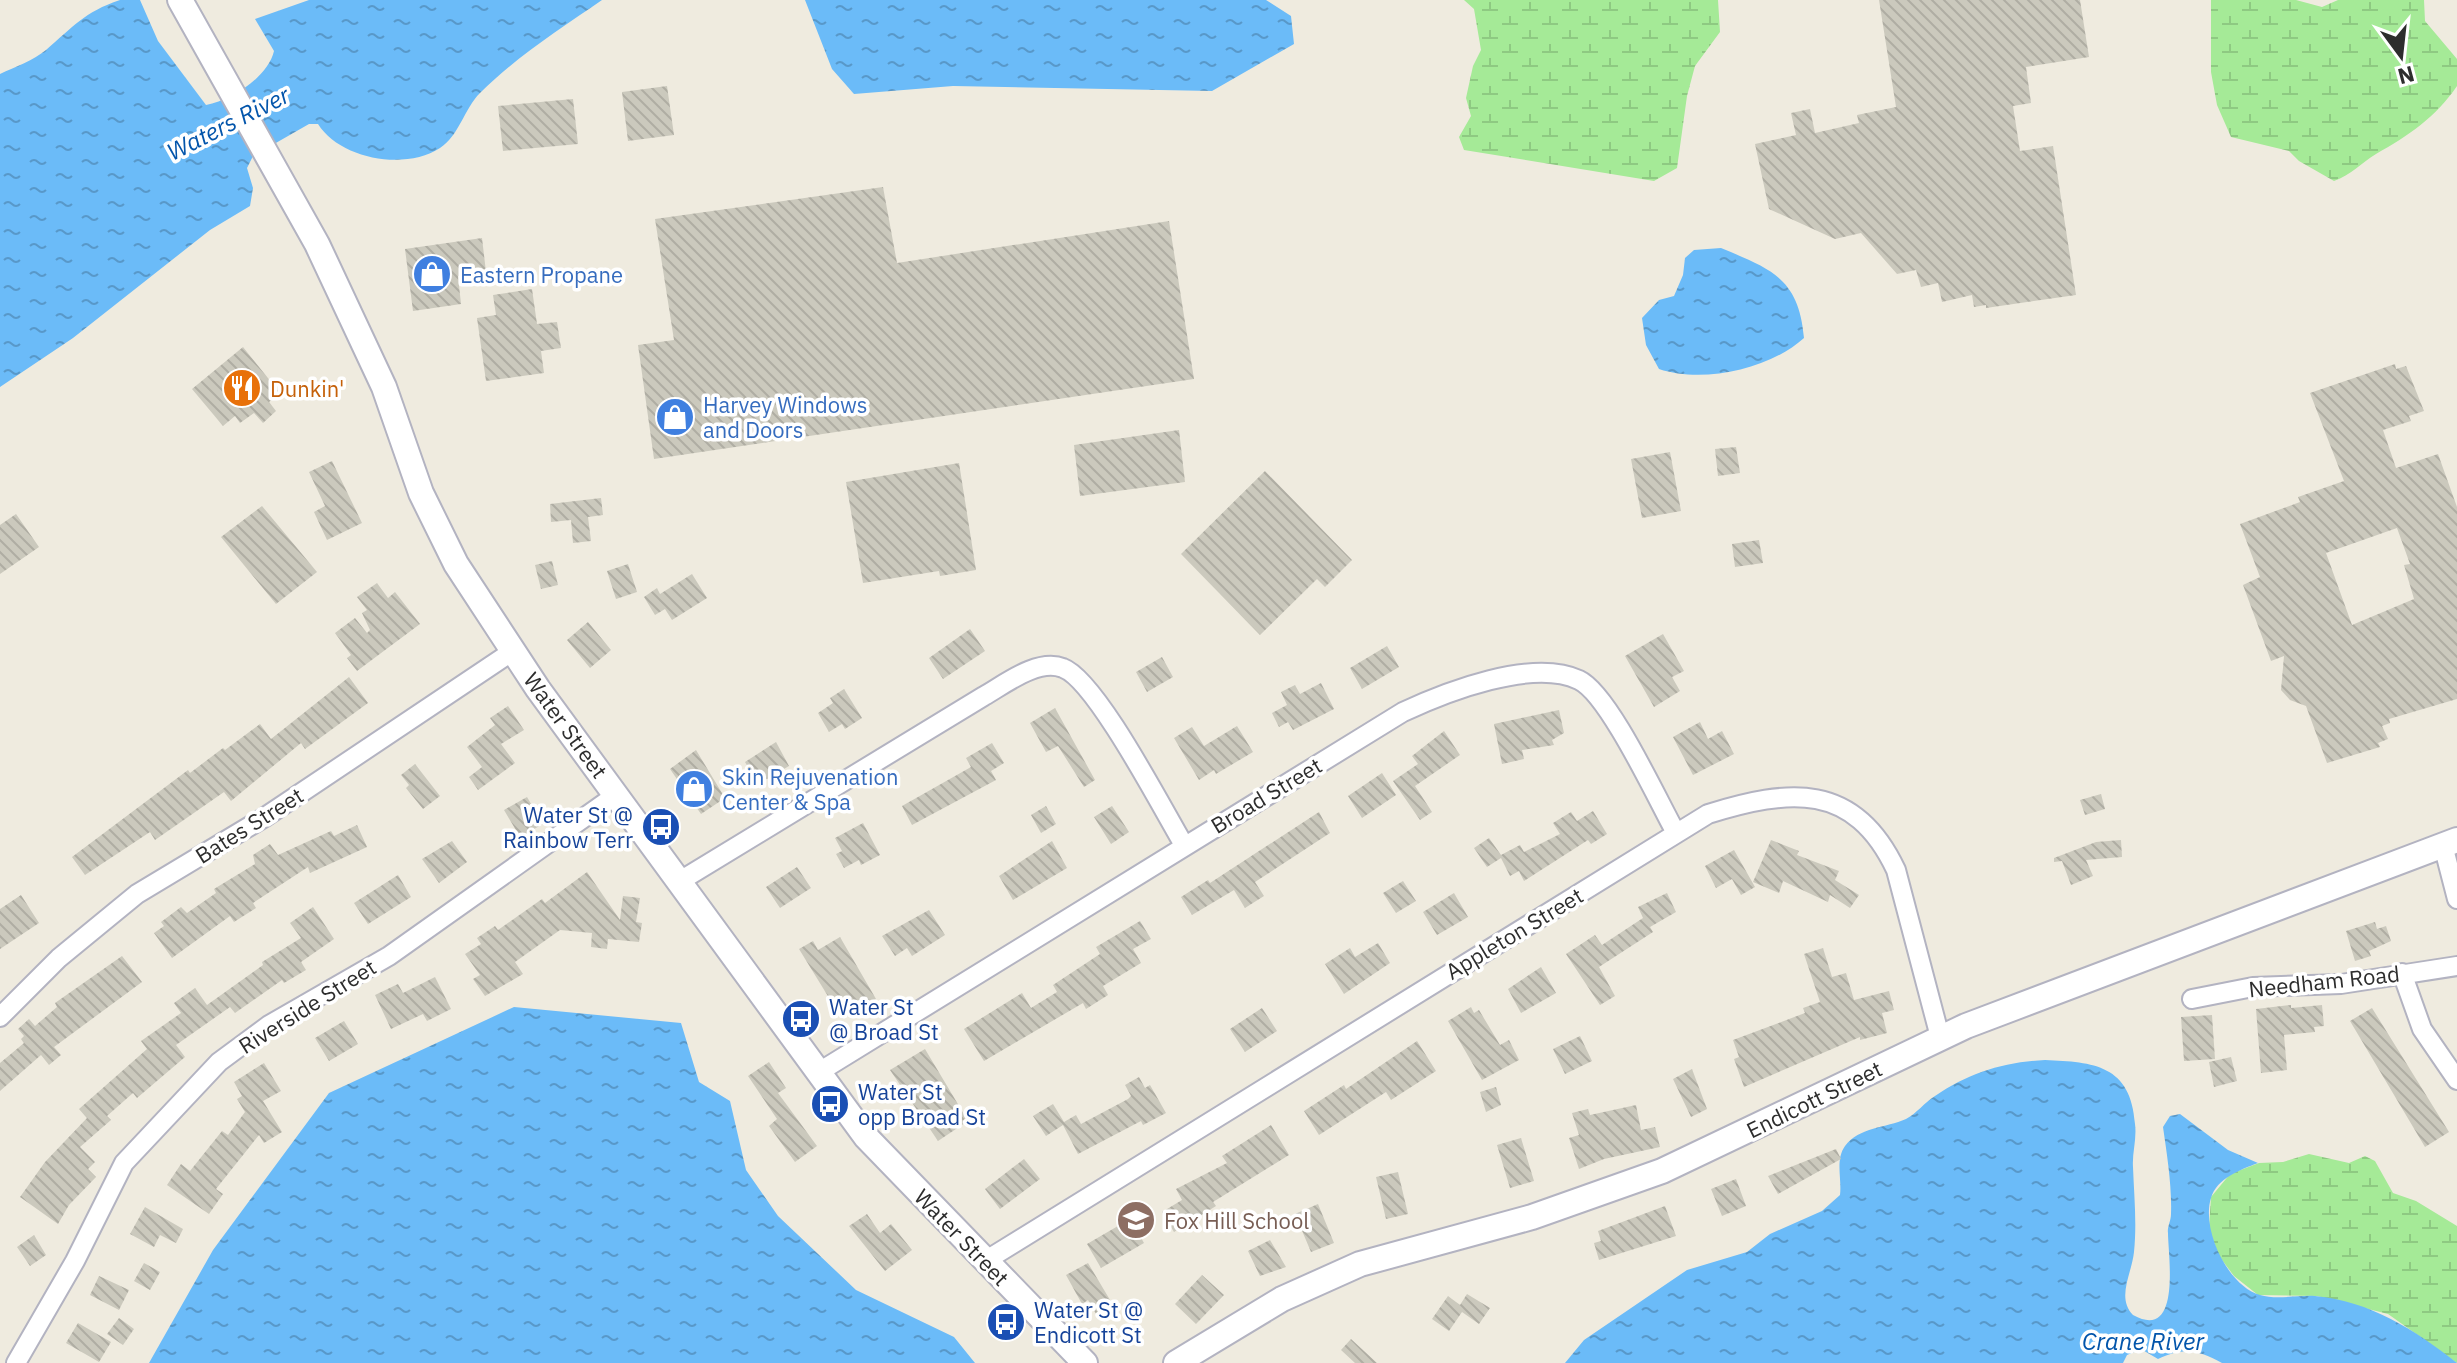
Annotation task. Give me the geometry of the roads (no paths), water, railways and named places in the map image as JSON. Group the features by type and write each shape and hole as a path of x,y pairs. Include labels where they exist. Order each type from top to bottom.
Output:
{"main road":[{"name":"Water Street","path":"180,0 317,244 384,387 421,493 449,550 513,651 866,1137 1085,1363"},
{"name":"Endicott Street","path":"1176,1363 1233,1327 1317,1282 1387,1256 1532,1217 1662,1171 1793,1111 1940,1037 2450,842"}],"street":[{"name":"Bates Street","path":"0,1017 59,958 137,894 265,817 513,651"},
{"path":"680,881 984,696 1032,670 1048,666 1063,668 1093,694 1184,845"},
{"name":"Broad Street","path":"819,1072 1403,712 1440,695 1518,676 1554,673 1581,680 1623,734 1676,833"},
{"name":"Riverside Street","path":"16,1363 75,1261 124,1163 219,1062 269,1025 389,956 616,795"},
{"name":"Appleton Street","path":"985,1261 1676,833 1708,814 1760,798 1793,795 1819,799 1864,822 1884,846 1896,870 1940,1037"},
{"path":"2450,842 2457,899"},
{"name":"Needham Road","path":"2192,999 2253,987 2341,984 2457,963"},
{"path":"2402,973 2422,1029 2457,1080"}],"water":[{"name":"Waters River","path":"120,0 140,0 158,41 206,105 248,86 270,61 274,51 255,19 309,0 602,0 508,67 474,99 447,143 426,155 392,160 374,158 341,146 318,124 309,124 253,156 247,168 253,188 250,206 210,230 73,338 0,387 0,74 36,57 88,15"},
{"path":"805,0 1266,0 1291,16 1294,44 1212,91 953,86 854,94 832,69"},
{"path":"1721,248 1754,262 1779,278 1796,302 1804,338 1773,358 1735,371 1695,375 1659,369 1646,345 1642,318 1659,300 1674,296 1683,275 1685,258 1694,250"},
{"path":"514,1007 681,1023 699,1082 730,1101 746,1170 778,1216 856,1290 954,1337 975,1363 149,1363 213,1250 329,1093"},
{"name":"Crane River","path":"2045,1060 2079,1063 2107,1071 2118,1078 2132,1104 2135,1230 2134,1252 2125,1293 2133,1315 2149,1320 2159,1317 2166,1307 2170,1276 2168,1231 2171,1203 2163,1127 2170,1116 2180,1114 2228,1150 2258,1163 2224,1180 2211,1198 2210,1225 2214,1240 2237,1281 2260,1295 2315,1296 2373,1311 2425,1339 2457,1363 2222,1363 2191,1352 2158,1359 2141,1349 2127,1355 2123,1363 1565,1363 1584,1340 1687,1270 1747,1252 1770,1234 1822,1211 1840,1195 1842,1151 1858,1135 1906,1119 1935,1096 1974,1075 2015,1063"}],"place":[{"name":"Eastern Propane","path":"432,274"},
{"name":"Dunkin'","path":"242,388"},
{"name":"Harvey Windows and Doors","path":"675,417"},
{"name":"Skin Rejuvenation Center & Spa","path":"694,789"},
{"name":"Water St @ Rainbow Terr","path":"661,827"},
{"name":"Water St @ Broad St","path":"801,1019"},
{"name":"Water St opp Broad St","path":"830,1104"},
{"name":"Fox Hill School","path":"1136,1220"},
{"name":"Water St @ Endicott St","path":"1006,1322"}]}
